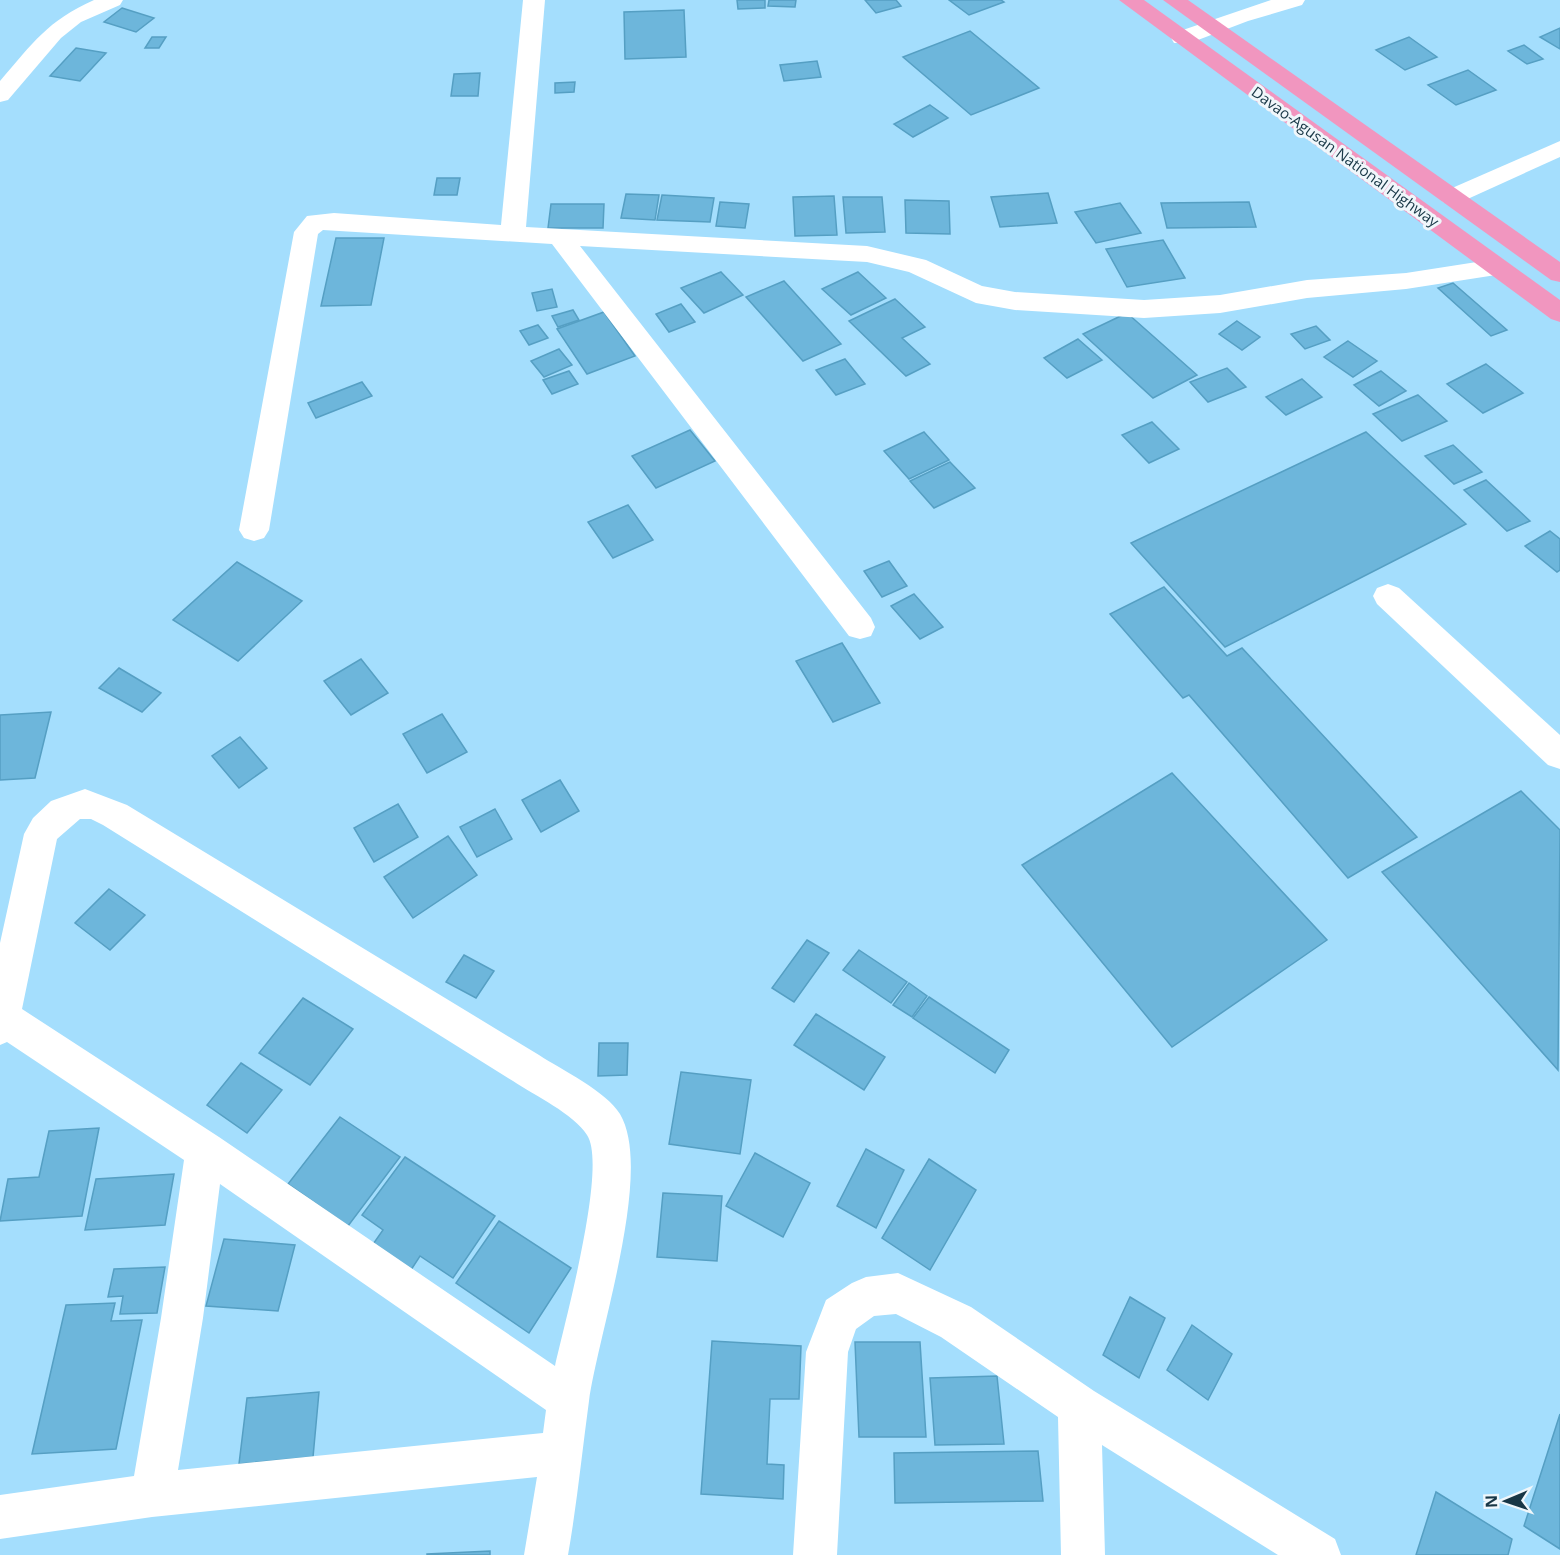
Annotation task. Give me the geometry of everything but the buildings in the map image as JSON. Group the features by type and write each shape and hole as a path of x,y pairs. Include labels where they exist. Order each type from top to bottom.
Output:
{"highway":[{"name":"Davao-Agusan National Highway","path":"1130,0 1560,313"},
{"name":"Davao-Agusan National Highway","path":"1174,0 1558,270"}],"street":[{"path":"0,95 54,33 73,17 112,0"},
{"path":"513,234 534,0"},
{"path":"1182,38 1294,0"},
{"path":"1452,197 1560,148"},
{"path":"254,530 306,232 316,222 334,221 560,237 867,254 917,266 976,294 1015,301 1144,309 1220,304 1307,289 1406,281 1497,267"},
{"path":"560,237 860,627"},
{"path":"1388,596 1560,755"},
{"path":"546,1555 563,1453 568,1400 608,1215 612,1162 606,1126 582,1104 115,815 90,804 66,809 49,821 41,834 1,1022 205,1151 568,1400"},
{"path":"152,1496 182,1318 205,1151"},
{"path":"815,1555 826,1352 841,1315 866,1297 898,1293 956,1322 1079,1406 1319,1555"},
{"path":"1079,1406 1083,1555"},
{"path":"0,1517 152,1496 563,1453"}]}
